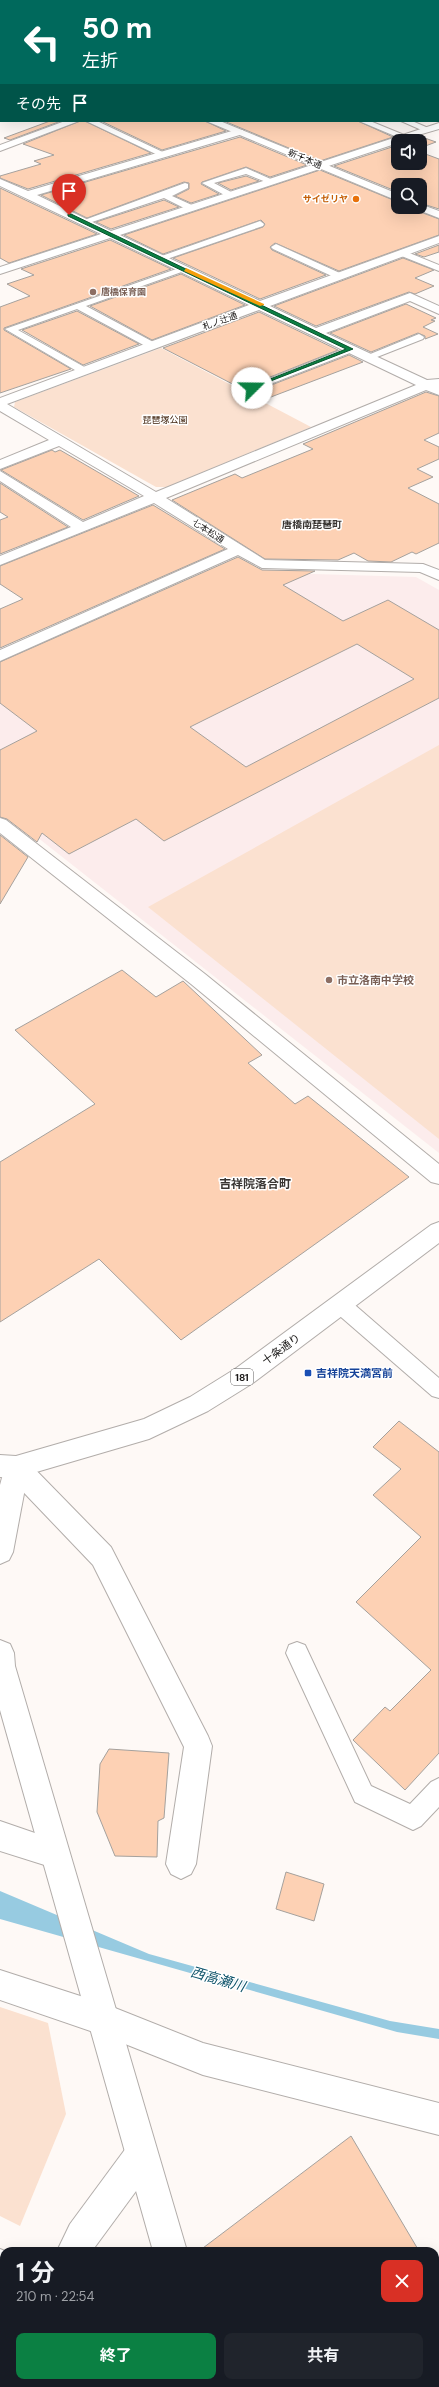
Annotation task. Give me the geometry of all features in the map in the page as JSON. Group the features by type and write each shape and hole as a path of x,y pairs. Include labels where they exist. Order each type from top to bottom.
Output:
{"main road":[{"path":"0,148 71,122"},
{"name":"新千本通","path":"214,122 391,195"},
{"path":"415,134 434,128"},
{"path":"27,195 239,132"},
{"path":"0,271 391,142"},
{"path":"0,182 262,305 368,357 435,385"},
{"path":"427,210 439,215"},
{"name":"札ノ辻通","path":"0,404 84,371 439,239"},
{"path":"317,332 410,297 439,310"},
{"path":"0,561 435,385"},
{"name":"七本松通","path":"0,404 155,497 262,564 423,568 439,576"},
{"path":"0,465 61,440"},
{"path":"0,475 81,528"},
{"path":"0,656 238,550"},
{"path":"423,568 439,560"},
{"path":"0,824 198,979 439,1176"},
{"name":"十条通り","path":"8,1467 149,1428 200,1404 244,1376 439,1231"},
{"path":"0,1552 8,1467"},
{"path":"8,1467 102,1556 198,1746 181,1864"},
{"path":"0,1653 1,1666 101,2009 141,2156 169,2247"},
{"path":"0,1836 57,1862"},
{"path":"0,1986 101,2009 203,2059 439,2119"},
{"path":"76,2247 82,2236 141,2156"}],"lane":[{"path":"92,122 164,154"},
{"path":"366,122 397,134"},
{"path":"409,122 434,128"},
{"path":"230,195 206,183 246,171 271,181"},
{"path":"83,222 164,195 185,186"},
{"path":"164,195 191,208"},
{"path":"161,258 260,224"},
{"path":"276,247 339,276"},
{"path":"402,253 439,268"},
{"path":"84,371 10,330 185,269"},
{"path":"78,306 153,346"},
{"path":"368,357 419,337"},
{"path":"252,388 351,349"},
{"path":"341,1305 439,1390"},
{"path":"297,1653 363,1794 413,1818 439,1790"}],"shaded area":[{"name":"市立洛南中学校","path":"279,573 416,577 439,590 439,1153 0,808 0,667"}],"green space":[{"name":"琵琶塚公園","path":"161,348 311,427 167,487 156,487 14,407 15,402"},
{"path":"439,745 439,1139 148,907"},
{"path":"0,2007 48,2023 66,2114 20,2226 0,2216"}],"water":[{"name":"西高瀬川","path":"0,1891 149,1954 390,2021 439,2029 439,2039 397,2032 0,1919"}],"building":[{"path":"47,122 58,122 10,140 4,138"},
{"path":"78,122 87,122 151,153 28,189 0,178 0,176 41,164 34,161 54,155 23,144"},
{"path":"103,122 207,122 226,131 162,150"},
{"path":"226,122 360,122 391,136 391,138 320,161"},
{"path":"240,137 307,165 270,177 246,167 202,182 201,184 219,194 191,203 175,196 189,189 189,183 184,182 87,218 41,195"},
{"path":"427,139 436,142 427,145"},
{"path":"391,147 391,170 427,170 427,155 439,159 439,209 427,205 427,178 391,178 391,189 334,166"},
{"path":"320,170 391,199 391,214 426,214 439,219 439,235 339,271 275,243 270,247 272,250 326,275 260,299 173,258 263,227 265,224 261,220 163,254 124,235"},
{"path":"246,176 259,181 231,190 218,183"},
{"path":"0,188 97,234 9,263 0,258"},
{"path":"164,200 179,207 111,229 96,222"},
{"path":"110,240 171,269 4,328 4,330 71,369 0,393 0,307 30,296 7,284 34,275 21,269"},
{"path":"439,245 439,252 424,257 415,254"},
{"path":"403,258 434,270 415,278 434,286 415,294 409,292 316,326 274,306"},
{"path":"181,274 245,305 152,340 90,306"},
{"path":"406,304 436,318 431,320 435,321 423,327 438,334 425,339 425,336 418,333 371,352 330,333"},
{"path":"77,311 139,344 83,365 22,330"},
{"path":"259,312 338,350 245,387 246,391 163,348"},
{"path":"349,355 363,362 263,400 247,392 256,391"},
{"path":"426,392 439,396 439,433 424,440 439,447 439,459 417,469 433,477 408,488 439,504 439,543 416,554 412,552 391,562 368,561 354,553 338,560 265,559 172,500 235,474 242,478 313,449 303,444"},
{"path":"52,450 55,452 60,450 139,496 83,520 1,470"},
{"path":"0,483 68,527 0,554 0,520 8,517 0,512"},
{"path":"153,505 225,549 0,648 0,609 23,599 0,584 0,566"},
{"path":"238,557 262,570 315,571 283,585 343,621 388,600 439,630 439,698 164,841 136,819 69,854 42,833 37,842 7,819 0,817 0,750 37,731 0,703 0,662","holes":["357,644 414,679 246,767 190,727"]},
{"path":"0,835 28,857 0,904"},
{"path":"122,970 156,997 183,981 262,1055 248,1063 295,1104 308,1096 409,1177 181,1340 99,1259 0,1322 0,1162 95,1104 15,1030"},
{"path":"399,1421 439,1452 439,1753 405,1790 353,1740 385,1707 390,1711 431,1670 356,1602 421,1537 373,1495 401,1469 373,1447"},
{"path":"109,1749 169,1753 164,1818 158,1821 157,1857 115,1856 97,1812 100,1764"},
{"path":"286,1872 324,1884 314,1921 276,1909"},
{"path":"351,2136 417,2247 204,2247"}],"slow traffic":[{"path":"186,270 262,305"}],"place":[{"name":"サイゼリヤ","path":"356,199"},
{"name":"唐橋保育園","path":"93,292"},
{"name":"市立洛南中学校","path":"329,980"},
{"name":"吉祥院天満宮前","path":"308,1373"}],"district":[{"name":"唐橋南琵琶町","path":"312,524"},
{"name":"吉祥院落合町","path":"255,1184"}],"route":[{"path":"69,215 262,305 351,349 252,388"}]}
